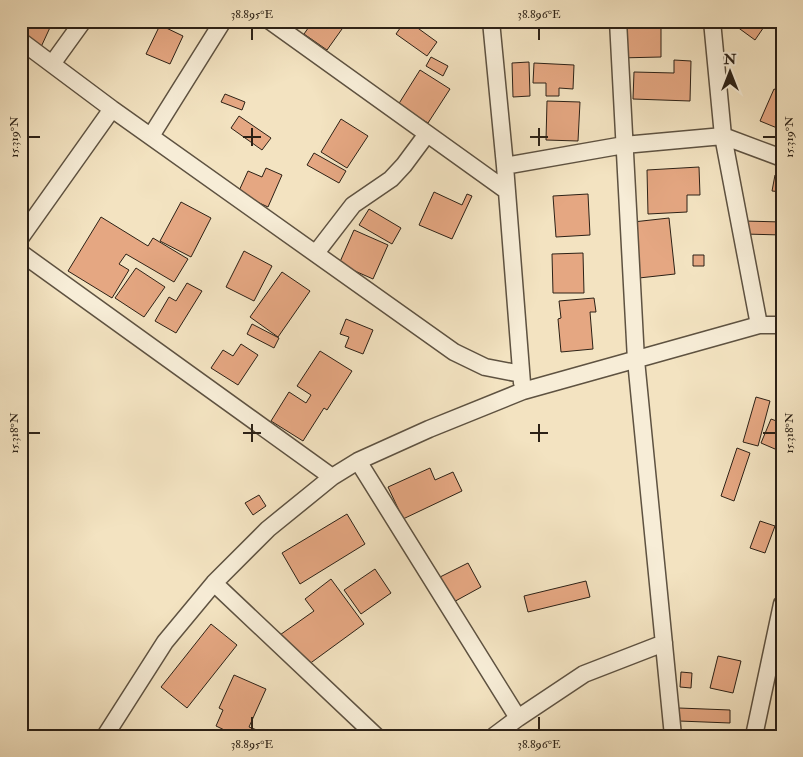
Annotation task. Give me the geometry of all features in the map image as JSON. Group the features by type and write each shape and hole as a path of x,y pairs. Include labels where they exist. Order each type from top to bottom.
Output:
{"street":[{"path":"52,64 83,21"},
{"path":"151,136 224,21"},
{"path":"270,21 507,192"},
{"path":"491,21 523,391"},
{"path":"618,21 636,360 673,736"},
{"path":"712,21 722,136 759,325"},
{"path":"21,41 112,109 454,352 485,367 521,374"},
{"path":"21,238 112,109"},
{"path":"316,253 352,205 391,179 427,134"},
{"path":"505,166 624,145 722,136 782,158"},
{"path":"21,253 332,477"},
{"path":"105,736 165,642 214,583 268,530 332,477 358,461 429,429 523,391 759,325 782,324"},
{"path":"358,461 518,718"},
{"path":"214,583 376,736"},
{"path":"754,736 782,604"},
{"path":"494,736 584,674 664,643"}],"building":[{"path":"21,21 53,21 41,47 21,37"},
{"path":"313,21 347,22 327,50 304,34"},
{"path":"387,21 402,21 399,27"},
{"path":"405,21 408,21 437,42 427,56 396,34"},
{"path":"618,21 661,21 661,57 618,58"},
{"path":"729,21 768,21 755,40"},
{"path":"160,25 183,36 170,64 146,54"},
{"path":"431,57 448,66 443,76 426,66"},
{"path":"674,60 691,61 690,101 633,99 634,72 674,73"},
{"path":"529,62 530,96 513,97 512,63"},
{"path":"534,63 574,65 573,89 559,88 559,96 546,96 546,83 533,83"},
{"path":"420,70 450,89 428,123 398,105"},
{"path":"774,89 782,92 782,130 760,121"},
{"path":"225,94 245,102 242,110 221,102"},
{"path":"547,101 580,102 578,141 546,140"},
{"path":"239,116 271,138 262,150 231,128"},
{"path":"341,119 368,136 347,168 321,152"},
{"path":"314,153 346,171 339,183 307,165"},
{"path":"699,167 700,195 687,195 687,212 648,214 647,170"},
{"path":"266,168 282,175 268,207 238,193 248,171 262,177"},
{"path":"775,175 782,176 782,192 772,191"},
{"path":"434,192 462,205 467,194 472,196 452,239 419,225"},
{"path":"588,194 590,235 556,237 553,196"},
{"path":"181,202 211,218 191,257 160,241"},
{"path":"369,209 401,228 392,244 359,225"},
{"path":"101,217 148,246 153,238 188,259 174,282 126,254 119,264 129,270 112,298 68,271"},
{"path":"669,218 675,274 639,278 633,222"},
{"path":"744,221 782,222 782,235 744,234"},
{"path":"354,230 388,245 373,279 339,264"},
{"path":"244,251 272,266 254,301 226,287"},
{"path":"583,253 584,293 553,293 552,254"},
{"path":"693,255 704,255 704,266 693,266"},
{"path":"136,268 165,287 144,317 115,298"},
{"path":"282,272 310,291 278,337 250,317"},
{"path":"187,283 202,291 176,333 155,321 169,297 176,301"},
{"path":"594,298 596,312 590,312 593,349 561,352 558,319 561,318 559,301"},
{"path":"346,319 373,330 363,354 345,347 349,337 340,334"},
{"path":"252,324 279,338 274,348 247,334"},
{"path":"241,344 258,355 238,385 211,368 223,350 233,356"},
{"path":"320,351 352,371 327,410 324,408 303,441 271,421 289,392 306,403 311,395 297,386"},
{"path":"756,397 770,401 758,446 743,442"},
{"path":"771,419 782,423 782,452 761,443"},
{"path":"737,448 750,453 734,501 721,496"},
{"path":"430,468 435,480 453,472 462,491 403,519 388,487"},
{"path":"259,495 266,506 253,515 245,503"},
{"path":"347,514 365,544 300,584 282,553"},
{"path":"760,521 775,526 765,553 750,548"},
{"path":"468,563 481,587 450,604 436,579"},
{"path":"375,569 391,593 361,614 344,590"},
{"path":"331,579 364,624 301,670 277,637 314,611 305,599"},
{"path":"586,581 590,597 528,612 524,596"},
{"path":"211,624 237,645 187,708 161,687"},
{"path":"718,656 741,661 733,693 710,688"},
{"path":"681,672 692,673 691,688 680,687"},
{"path":"234,675 266,689 249,727 257,730 254,736 237,736 216,726 223,710 219,708"},
{"path":"679,708 730,710 730,723 679,721"}]}
